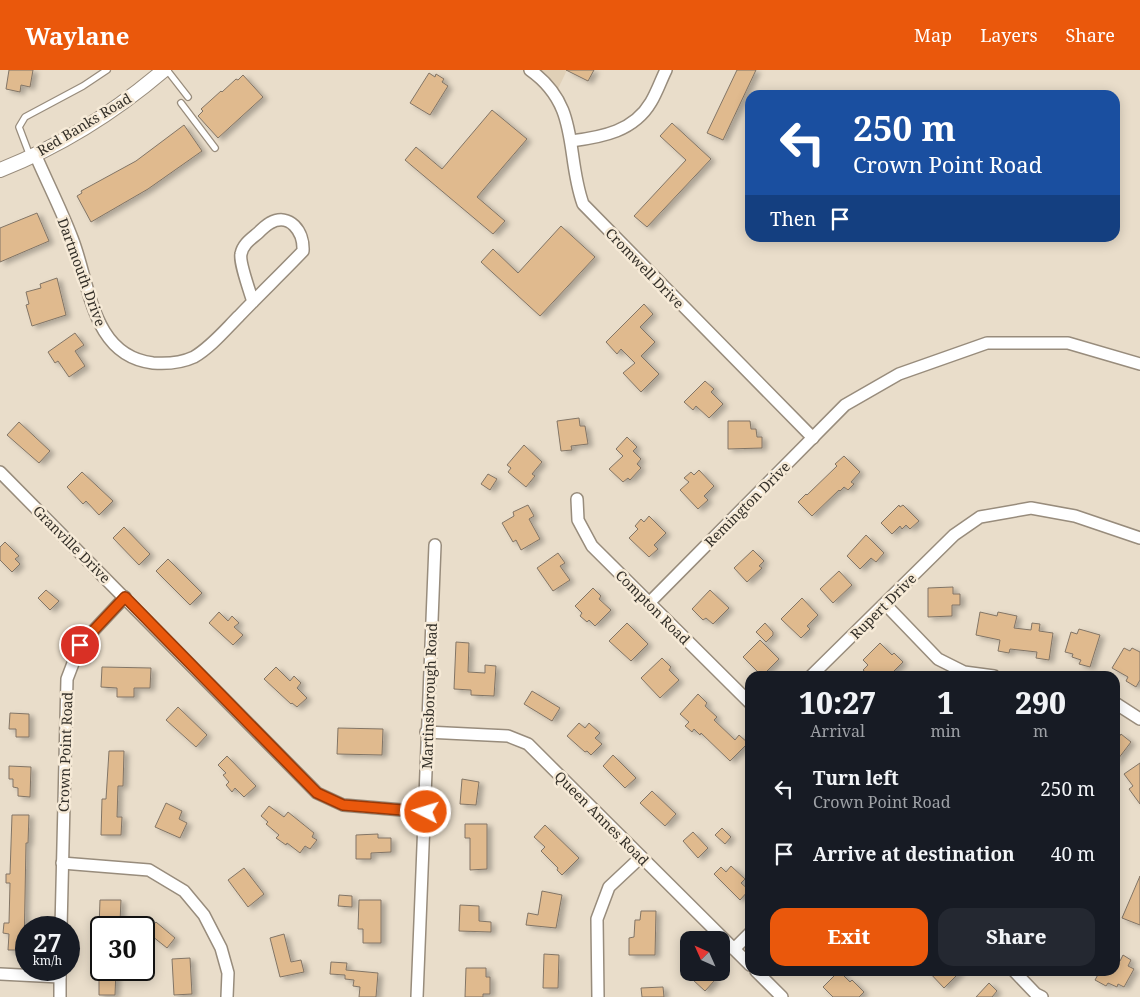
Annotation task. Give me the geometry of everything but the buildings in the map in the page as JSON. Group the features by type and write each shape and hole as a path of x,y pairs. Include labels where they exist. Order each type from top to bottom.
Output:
{"street":[{"name":"Red Banks Road","path":"0,170 33,155 102,116 166,70"},
{"name":"Cromwell Drive","path":"530,70 541,78 555,95 565,113 571,141 576,185 583,204 813,438"},
{"path":"571,141 614,133 634,123 650,103 666,70"},
{"name":"Dartmouth Drive","path":"33,155 73,239 100,322 113,345 127,355 142,362 174,363 193,357 211,344 303,251 298,229 290,223 282,220 270,223 248,241 243,248 240,256 252,302"},
{"name":"Remington Drive","path":"650,603 845,405 900,374 987,343 1068,344 1140,364"},
{"name":"Granville Drive","path":"0,472 317,793 343,805 426,812"},
{"name":"Compton Road","path":"577,499 578,520 592,546 745,698"},
{"name":"Rupert Drive","path":"816,671 954,535 980,517 1031,508 1075,516 1140,538"},
{"name":"Martinsborough Road","path":"417,997 426,812 426,732 435,546"},
{"name":"Crown Point Road","path":"61,916 68,679 80,645 125,597"},
{"path":"884,604 938,658 962,671"},
{"path":"1120,706 1140,719"},
{"name":"Queen Annes Road","path":"426,732 508,736 528,744 745,960"},
{"path":"598,997 597,919 609,887 641,856"},
{"path":"62,863 148,870 184,892 204,915 221,948 228,973 227,997"},
{"path":"734,949 745,938"},
{"path":"0,974 15,974"},
{"path":"761,976 782,997"},
{"path":"1019,976 1036,994 1042,997"},
{"path":"60,981 60,997"}],"lane":[{"path":"33,155 19,127 25,117 83,86 107,70"},
{"path":"166,70 188,97"},
{"path":"180,103 215,148"}],"shaded area":[{"path":"530,70 567,70 555,95"}],"route":[{"path":"80,645 125,597 317,793 343,805 426,812"}]}
